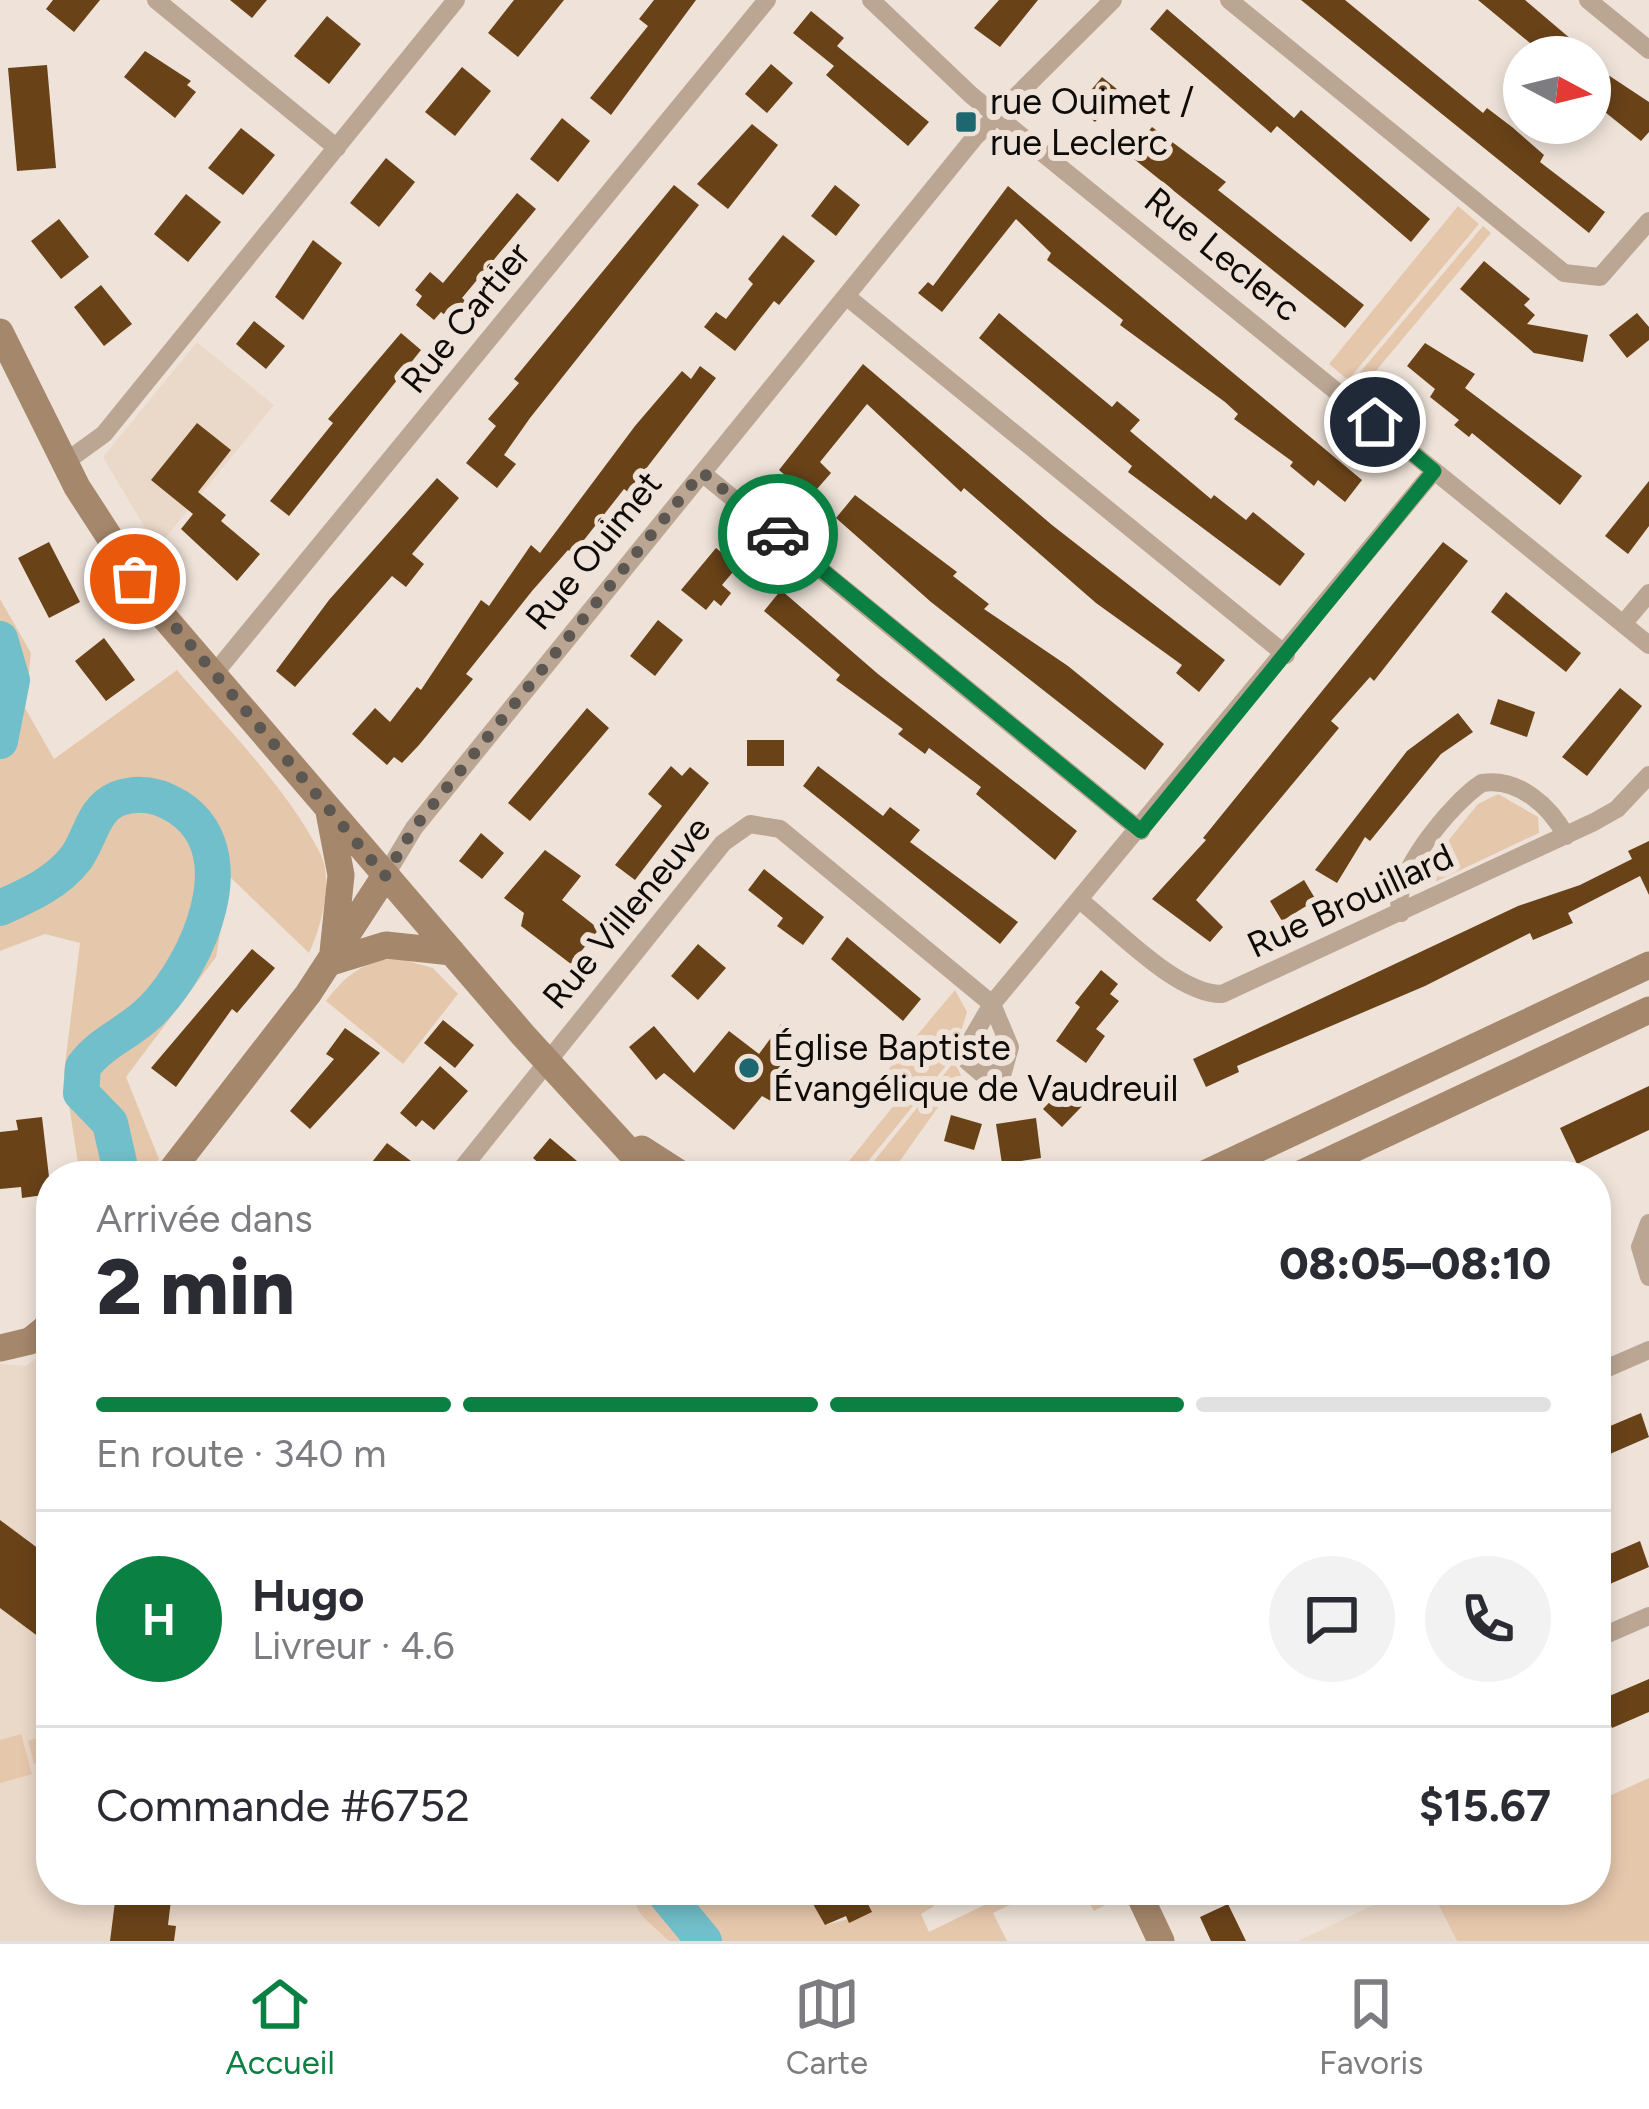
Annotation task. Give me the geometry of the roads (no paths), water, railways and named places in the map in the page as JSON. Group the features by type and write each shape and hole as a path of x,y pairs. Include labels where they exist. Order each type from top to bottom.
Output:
{"main road":[{"path":"0,332 64,464 135,579 385,876 638,1161"},
{"path":"328,808 341,875 331,962 386,945 452,952"},
{"name":"Rue Ouimet","path":"178,1161 331,962 385,876"},
{"path":"1232,1161 1649,965"},
{"path":"1328,1161 1649,1010"},
{"path":"604,1123 661,1161"},
{"path":"0,1348 36,1334"},
{"path":"1152,1905 1160,1941"}],"street":[{"path":"156,0 338,148"},
{"path":"64,464 104,434 456,0"},
{"name":"Rue Cartier","path":"214,674 766,0"},
{"name":"Rue Leclerc","path":"871,0 943,71 1649,645"},
{"name":"Rue Ouimet","path":"385,876 414,828 846,296 998,115 1113,0"},
{"path":"1228,0 1564,273 1600,277 1649,221"},
{"path":"1588,0 1649,50"},
{"path":"846,296 1286,655"},
{"path":"1082,902 1434,471"},
{"path":"702,472 1141,831"},
{"path":"1623,624 1649,592"},
{"name":"Rue Brouillard","path":"1082,902 1180,981 1212,994 1233,991 1614,812 1649,775"},
{"path":"1401,913 1397,897 1404,875 1466,795 1482,783 1517,786 1550,812 1566,836"},
{"name":"Rue Villeneuve","path":"468,1161 723,843 750,824 780,829 992,1004 1082,902"},
{"path":"1649,1223 1640,1246 1649,1277"},
{"path":"1611,1366 1649,1350"},
{"path":"1611,1632 1649,1616"}],"waterway":[{"path":"0,639 12,680 0,741"},
{"path":"0,908 60,875 81,850 97,817 117,799 148,795 163,800 199,827 210,851 213,879 209,908 186,964 153,1009 83,1067 81,1093 110,1123 119,1161"},
{"path":"674,1905 704,1941"}],"place":[{"name":"rue Ouimet / rue Leclerc","path":"966,122"},
{"name":"Église Baptiste Évangélique de Vaudreuil","path":"749,1068"}]}
